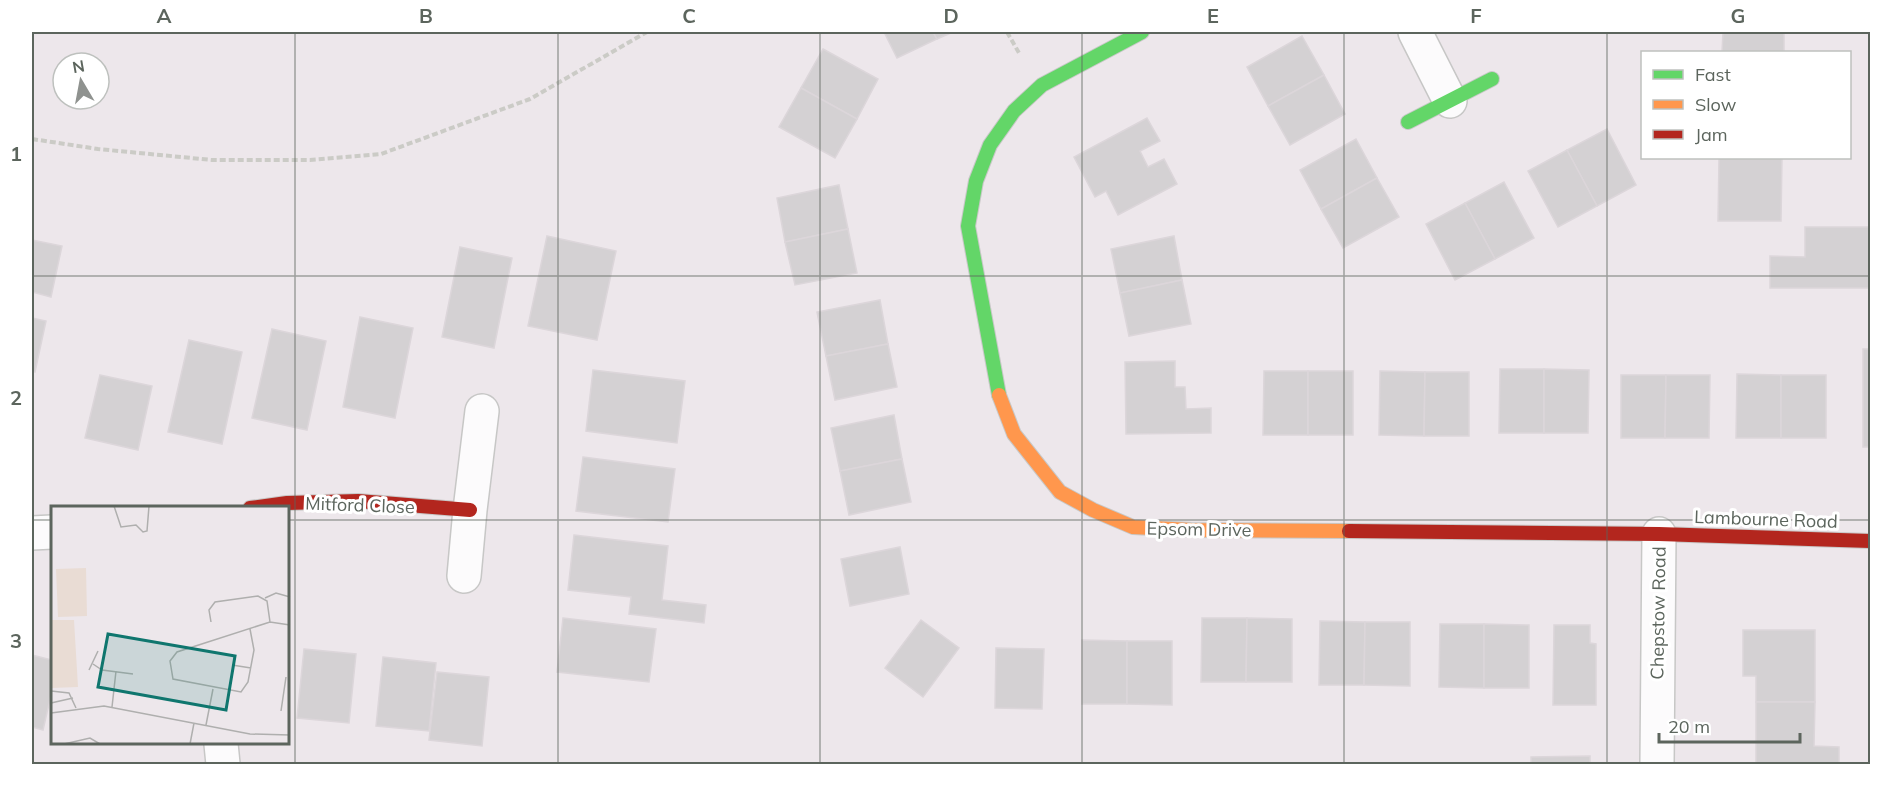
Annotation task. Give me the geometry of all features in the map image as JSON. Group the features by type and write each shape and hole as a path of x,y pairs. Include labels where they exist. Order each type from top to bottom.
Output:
{"street":[{"name":"Epsom Drive","path":"1142,32 1042,85 1014,111 990,145 976,181 968,226 999,395 1014,434 1060,492 1093,510 1133,527 1202,530 1659,534"},
{"path":"1415,32 1450,101"},
{"path":"1408,122 1492,79"},
{"path":"464,576 482,411"},
{"name":"Mitford Close","path":"265,506 287,503 358,501 470,510"},
{"path":"32,533 51,532"},
{"name":"Lambourne Road","path":"1659,534 1870,541"},
{"name":"Chepstow Road","path":"1656,765 1659,534"},
{"path":"221,745 223,765"}],"path":[{"path":"32,139 98,149 212,160 310,160 381,153 530,99 648,32"}],"building":[{"path":"884,32 933,32 937,39 897,58"},
{"path":"933,32 953,32 937,39"},
{"path":"1723,32 1784,32 1784,51 1722,51"},
{"path":"1302,36 1324,75 1268,106 1247,67"},
{"path":"823,49 878,79 857,119 801,88"},
{"path":"1324,75 1345,114 1290,145 1268,106"},
{"path":"801,88 857,119 835,158 779,127"},
{"path":"1147,118 1160,141 1140,151 1148,167 1164,159 1177,184 1118,215 1106,191 1095,197 1074,157"},
{"path":"1607,129 1636,185 1597,206 1567,150"},
{"path":"1356,139 1377,178 1321,209 1300,170"},
{"path":"1567,150 1597,206 1558,227 1528,171"},
{"path":"1719,159 1782,159 1781,221 1718,221"},
{"path":"1377,178 1399,217 1343,248 1321,209"},
{"path":"1504,182 1534,238 1495,259 1465,203"},
{"path":"839,185 848,229 785,242 777,198"},
{"path":"1465,203 1495,259 1455,280 1426,224"},
{"path":"1805,227 1870,227 1870,288 1770,288 1770,256 1805,257"},
{"path":"848,229 857,273 795,285 785,242"},
{"path":"547,236 616,251 597,340 528,326"},
{"path":"1174,236 1182,280 1120,293 1111,249"},
{"path":"32,240 62,246 51,297 32,292"},
{"path":"460,247 512,258 494,348 442,337"},
{"path":"1182,280 1191,324 1129,336 1120,293"},
{"path":"880,300 888,344 826,356 817,312"},
{"path":"360,317 413,328 395,418 343,407"},
{"path":"32,318 46,321 35,372 32,371"},
{"path":"272,329 326,341 307,430 252,418"},
{"path":"189,340 242,352 222,444 168,432"},
{"path":"888,344 897,387 835,400 826,356"},
{"path":"1863,349 1870,349 1870,447 1863,447"},
{"path":"1175,361 1175,387 1185,387 1186,409 1211,408 1211,433 1126,434 1125,362"},
{"path":"1500,369 1544,369 1544,433 1499,433"},
{"path":"1544,369 1589,370 1588,433 1544,433"},
{"path":"593,370 685,381 677,443 586,431"},
{"path":"1264,371 1308,371 1308,435 1263,435"},
{"path":"1308,371 1353,371 1353,435 1308,435"},
{"path":"1380,371 1425,372 1424,436 1379,435"},
{"path":"1425,372 1469,372 1469,436 1424,436"},
{"path":"1737,374 1781,375 1781,438 1736,438"},
{"path":"100,375 152,386 138,450 85,438"},
{"path":"1621,375 1666,375 1665,438 1621,438"},
{"path":"1666,375 1710,375 1709,438 1665,438"},
{"path":"1781,375 1826,375 1826,438 1781,438"},
{"path":"894,415 902,459 840,471 831,428"},
{"path":"583,457 675,469 668,522 576,511"},
{"path":"902,459 911,502 849,515 840,471"},
{"path":"574,535 668,546 662,600 706,605 704,623 629,614 631,597 568,590"},
{"path":"900,547 909,594 850,606 841,559"},
{"path":"563,618 656,629 649,682 557,672"},
{"path":"1202,618 1247,618 1246,682 1201,682"},
{"path":"1247,618 1292,619 1292,682 1246,682"},
{"path":"921,620 959,648 923,697 885,668"},
{"path":"1320,621 1365,622 1364,685 1319,685"},
{"path":"1365,622 1410,622 1410,686 1364,685"},
{"path":"1440,624 1484,624 1484,688 1439,687"},
{"path":"1484,624 1529,625 1529,688 1484,688"},
{"path":"1554,625 1590,625 1590,643 1596,644 1596,705 1553,705"},
{"path":"1743,630 1815,630 1815,702 1756,702 1756,676 1743,676"},
{"path":"1082,640 1127,641 1127,704 1082,704"},
{"path":"1127,641 1172,641 1172,705 1127,704"},
{"path":"996,648 1044,649 1042,709 995,708"},
{"path":"304,649 356,654 349,723 297,718"},
{"path":"32,655 51,660 51,695 43,730 32,727"},
{"path":"383,657 436,663 429,731 376,726"},
{"path":"437,672 489,677 482,746 429,740"},
{"path":"1756,702 1815,702 1814,746 1839,747 1839,764 1756,764"},
{"path":"1590,756 1590,764 1531,764 1531,757"}],"traffic: fast":[{"path":"999,395 968,226 976,181 990,145 1014,111 1042,85 1142,32"},
{"path":"1408,122 1492,79"}],"traffic: slow":[{"path":"999,395 1014,434 1060,492 1093,510 1133,527 1191,530 1349,531"}],"traffic: jam":[{"path":"265,506 287,503 358,501 470,510"},
{"path":"1349,531 1659,534 1870,541"}]}
